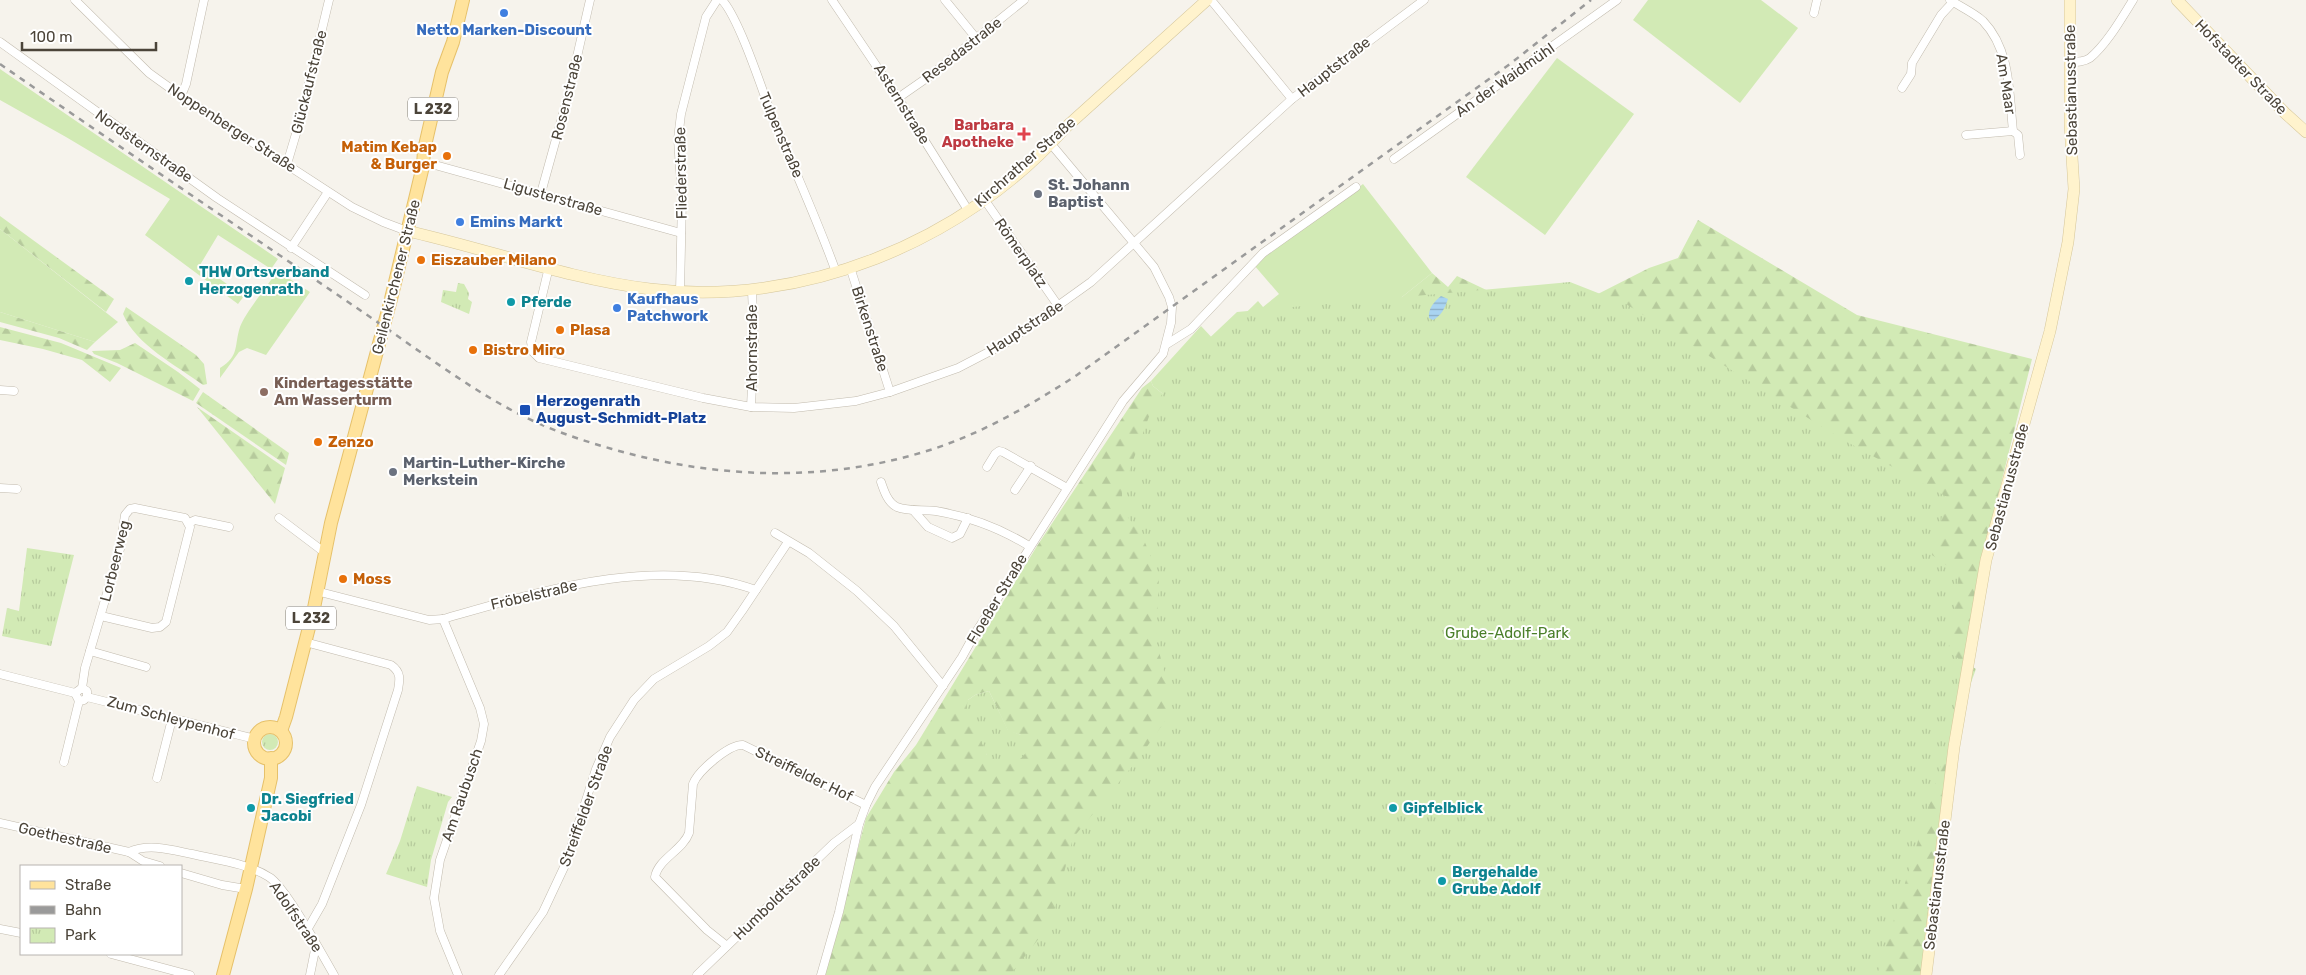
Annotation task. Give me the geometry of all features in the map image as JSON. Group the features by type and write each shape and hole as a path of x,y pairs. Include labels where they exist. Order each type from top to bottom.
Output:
{"main road":[{"name":"Geilenkirchener Straße","path":"281,731 305,642 324,552 374,366 424,162 424,150 442,72 453,42 463,0"},
{"name":"Kirchrather Straße","path":"407,231 598,280 649,289 680,292 752,290 836,272 900,249 984,199 1050,144 1064,128 1207,0"},
{"name":"Sebastianusstraße","path":"1926,975 1954,747 1986,560 2050,331 2068,242 2074,190 2070,125 2070,0"},
{"name":"Hofstadter Straße","path":"2177,0 2285,114 2306,132"},
{"path":"223,975 246,889 271,778 271,758 258,753 255,739 259,732 265,728 274,727 281,731"},
{"name":"L 232","path":"271,758 280,755 285,748 286,738 281,731"}],"street":[{"name":"Noppenberger Straße","path":"75,0 149,74 328,192 383,222 407,231"},
{"path":"181,96 186,84 204,0"},
{"name":"Glückaufstraße","path":"287,164 301,116 329,0"},
{"name":"Rosenstraße","path":"541,193 568,96 590,0"},
{"name":"Fliederstraße","path":"680,292 681,233 678,139 681,114 706,17 717,0"},
{"name":"Tulpenstraße","path":"722,0 728,8 746,48 812,208 836,272"},
{"name":"Asternstraße","path":"832,0 898,98 968,210"},
{"path":"945,0 976,38"},
{"name":"Resedastraße","path":"898,98 931,75 1024,0"},
{"path":"1211,0 1292,99"},
{"name":"Hauptstraße","path":"549,267 531,342 533,352 539,358 703,398 751,407 794,408 856,401 890,392 958,368 1006,343 1059,307 1091,282 1292,99 1424,0"},
{"name":"An der Waidmühl","path":"1394,159 1617,0"},
{"path":"1814,13 1817,0"},
{"path":"2070,62 2082,62 2090,58 2106,39 2133,0"},
{"path":"1902,88 1910,74 1912,64 1951,1"},
{"name":"Am Maar","path":"1951,1 1982,20 2002,51 2007,72 2013,131"},
{"name":"Nordsternstraße","path":"0,42 154,154 291,248 365,295"},
{"name":"Am Maar","path":"1966,135 2013,131 2018,135 2020,156"},
{"path":"1050,144 1134,242"},
{"name":"Ligusterstraße","path":"424,162 681,233"},
{"path":"1167,344 1192,329 1263,253 1356,187"},
{"path":"291,248 328,192"},
{"name":"Römerplatz","path":"984,199 1059,307"},
{"name":"Floeßer Straße","path":"821,975 839,912 859,824 875,788 943,686 1123,401 1156,364 1167,344 1172,324 1172,308 1169,297 1154,267 1134,242"},
{"name":"Birkenstraße","path":"850,267 890,392"},
{"name":"Ahornstraße","path":"751,407 754,342 752,290"},
{"path":"0,390 14,391"},
{"path":"988,467 994,454 999,451 1032,466 1067,488"},
{"path":"1015,490 1032,466"},
{"path":"881,482 892,503 898,507 913,510 932,510 968,518 996,527 1030,546"},
{"path":"0,488 17,489"},
{"name":"Lorbeerweg","path":"78,690 120,549 125,515 130,509 185,518 190,528 166,622 160,627 152,628 101,616"},
{"path":"913,510 928,527 952,538 960,534 968,518"},
{"path":"279,518 324,552"},
{"name":"Lorbeerweg","path":"189,523 195,520 229,527"},
{"path":"775,533 809,553 829,568 887,618 943,686"},
{"name":"Streiffelder Straße","path":"499,975 543,912 566,863 596,770 610,737 634,700 654,679 684,659 710,646 727,632 788,542"},
{"name":"Fröbelstraße","path":"316,591 429,620 568,586 647,576 718,580 756,590"},
{"name":"Am Raubusch","path":"443,618 480,708 484,724 481,741 440,860 434,898 440,931 458,975"},
{"path":"305,642 391,665 397,670 400,677 361,805 322,904 307,930"},
{"path":"90,651 146,667"},
{"path":"0,674 78,690 78,701 64,762"},
{"name":"Zum Schleypenhof","path":"78,690 87,691 88,697"},
{"name":"Zum Schleypenhof","path":"78,701 88,697 255,739"},
{"path":"158,778 172,719"},
{"name":"Streiffelder Hof","path":"727,946 700,923 655,877 659,868 687,840 693,784 696,777 729,749 737,745 743,745 866,805"},
{"name":"Goethestraße","path":"0,823 129,852 143,861 157,865"},
{"name":"Humboldtstraße","path":"697,975 834,843 859,824"},
{"name":"Goethestraße","path":"129,852 139,848 164,848 250,869"},
{"name":"Adolfstraße","path":"250,869 270,877 307,930 334,975"},
{"path":"182,873 222,885 246,889"},
{"path":"0,929 20,933"},
{"path":"310,975 316,945"},
{"path":"115,955 190,975"}],"green space":[{"path":"1648,0 1761,0 1798,28 1740,103 1633,20"},
{"path":"1557,58 1634,114 1545,235 1466,177"},
{"path":"0,69 278,259 271,269 218,235 200,265 244,296 238,304 145,235 170,199 0,100"},
{"path":"1363,184 1432,273 1222,441 1153,386 1151,381 1201,326 1216,342 1258,301 1263,307 1279,294 1254,265"},
{"path":"0,216 114,299 106,312 0,229"},
{"name":"Grube-Adolf-Park","path":"1698,220 1857,315 2032,359 1992,520 1924,975 825,975 866,818 894,772 916,745 1037,546 1142,388 1151,381 1153,386 1222,441 1432,273 1448,287 1457,276 1501,297 1590,298 1649,268 1678,258","holes":["989,691 1008,731 1021,735 987,755 968,700 975,695"]},
{"path":"0,229 118,322 95,342 0,312"},
{"path":"279,272 310,292 266,355 247,348 239,352 220,378 220,368 234,354 242,322 273,277"},
{"name":"Grube-Adolf-Park","path":"1570,282 1626,304 1840,438 1947,497 1932,555 1959,574 1948,652 1976,669 1943,759 1877,975 1010,975 1051,923 1073,838 1139,758 1170,714 1170,694 1156,640 1159,577 1144,540 1122,509 1122,491 1151,411 1183,363 1237,312"},
{"path":"458,283 464,284 469,293 468,299 472,302 469,314 441,302 443,290 456,292"},
{"path":"126,307 196,355 204,364 207,384 203,385 147,345 129,325 123,314"},
{"path":"0,312 95,342 87,350 59,338 0,322"},
{"path":"0,327 61,343 121,368 110,382 82,360 0,340"},
{"path":"135,343 200,389 193,401 117,363 94,354 92,351 120,350"},
{"path":"203,392 289,453 286,465 196,403"},
{"path":"197,407 285,468 275,504"},
{"path":"27,548 74,555 51,646 2,636 7,608 19,611"},
{"path":"989,691 1008,730 1021,735 1029,746 1024,755 1016,761 1001,762 988,756 968,723 966,713 968,700 975,695"},
{"path":"267,734 273,734 278,739 276,748 267,750 262,745 262,739"},
{"path":"417,786 452,797 448,802 431,860 427,887 386,874 400,841"}],"water":[{"path":"1441,296 1448,299 1446,306 1433,320 1429,318 1429,311"}],"railway":[{"path":"0,64 453,374 493,400 521,415 577,438 652,459 731,471 811,472 891,461 930,450 988,427 1042,397 1077,375 1510,64 1591,0"}],"place":[{"name":"Netto Marken-Discount","path":"504,13"},
{"name":"Barbara Apotheke","path":"1024,134"},
{"name":"Matim Kebap & Burger","path":"447,156"},
{"name":"St. Johann Baptist","path":"1038,194"},
{"name":"Emins Markt","path":"460,222"},
{"name":"Eiszauber Milano","path":"421,260"},
{"name":"THW Ortsverband Herzogenrath","path":"189,281"},
{"name":"Pferde","path":"511,302"},
{"name":"Kaufhaus Patchwork","path":"617,308"},
{"name":"Plasa","path":"560,330"},
{"name":"Bistro Miro","path":"473,350"},
{"name":"Kindertagesstätte Am Wasserturm","path":"264,392"},
{"name":"Herzogenrath August-Schmidt-Platz","path":"525,410"},
{"name":"Zenzo","path":"318,442"},
{"name":"Martin-Luther-Kirche Merkstein","path":"393,472"},
{"name":"Moss","path":"343,579"},
{"name":"Dr. Siegfried Jacobi","path":"251,808"},
{"name":"Gipfelblick","path":"1393,808"},
{"name":"Bergehalde Grube Adolf","path":"1442,881"}]}
